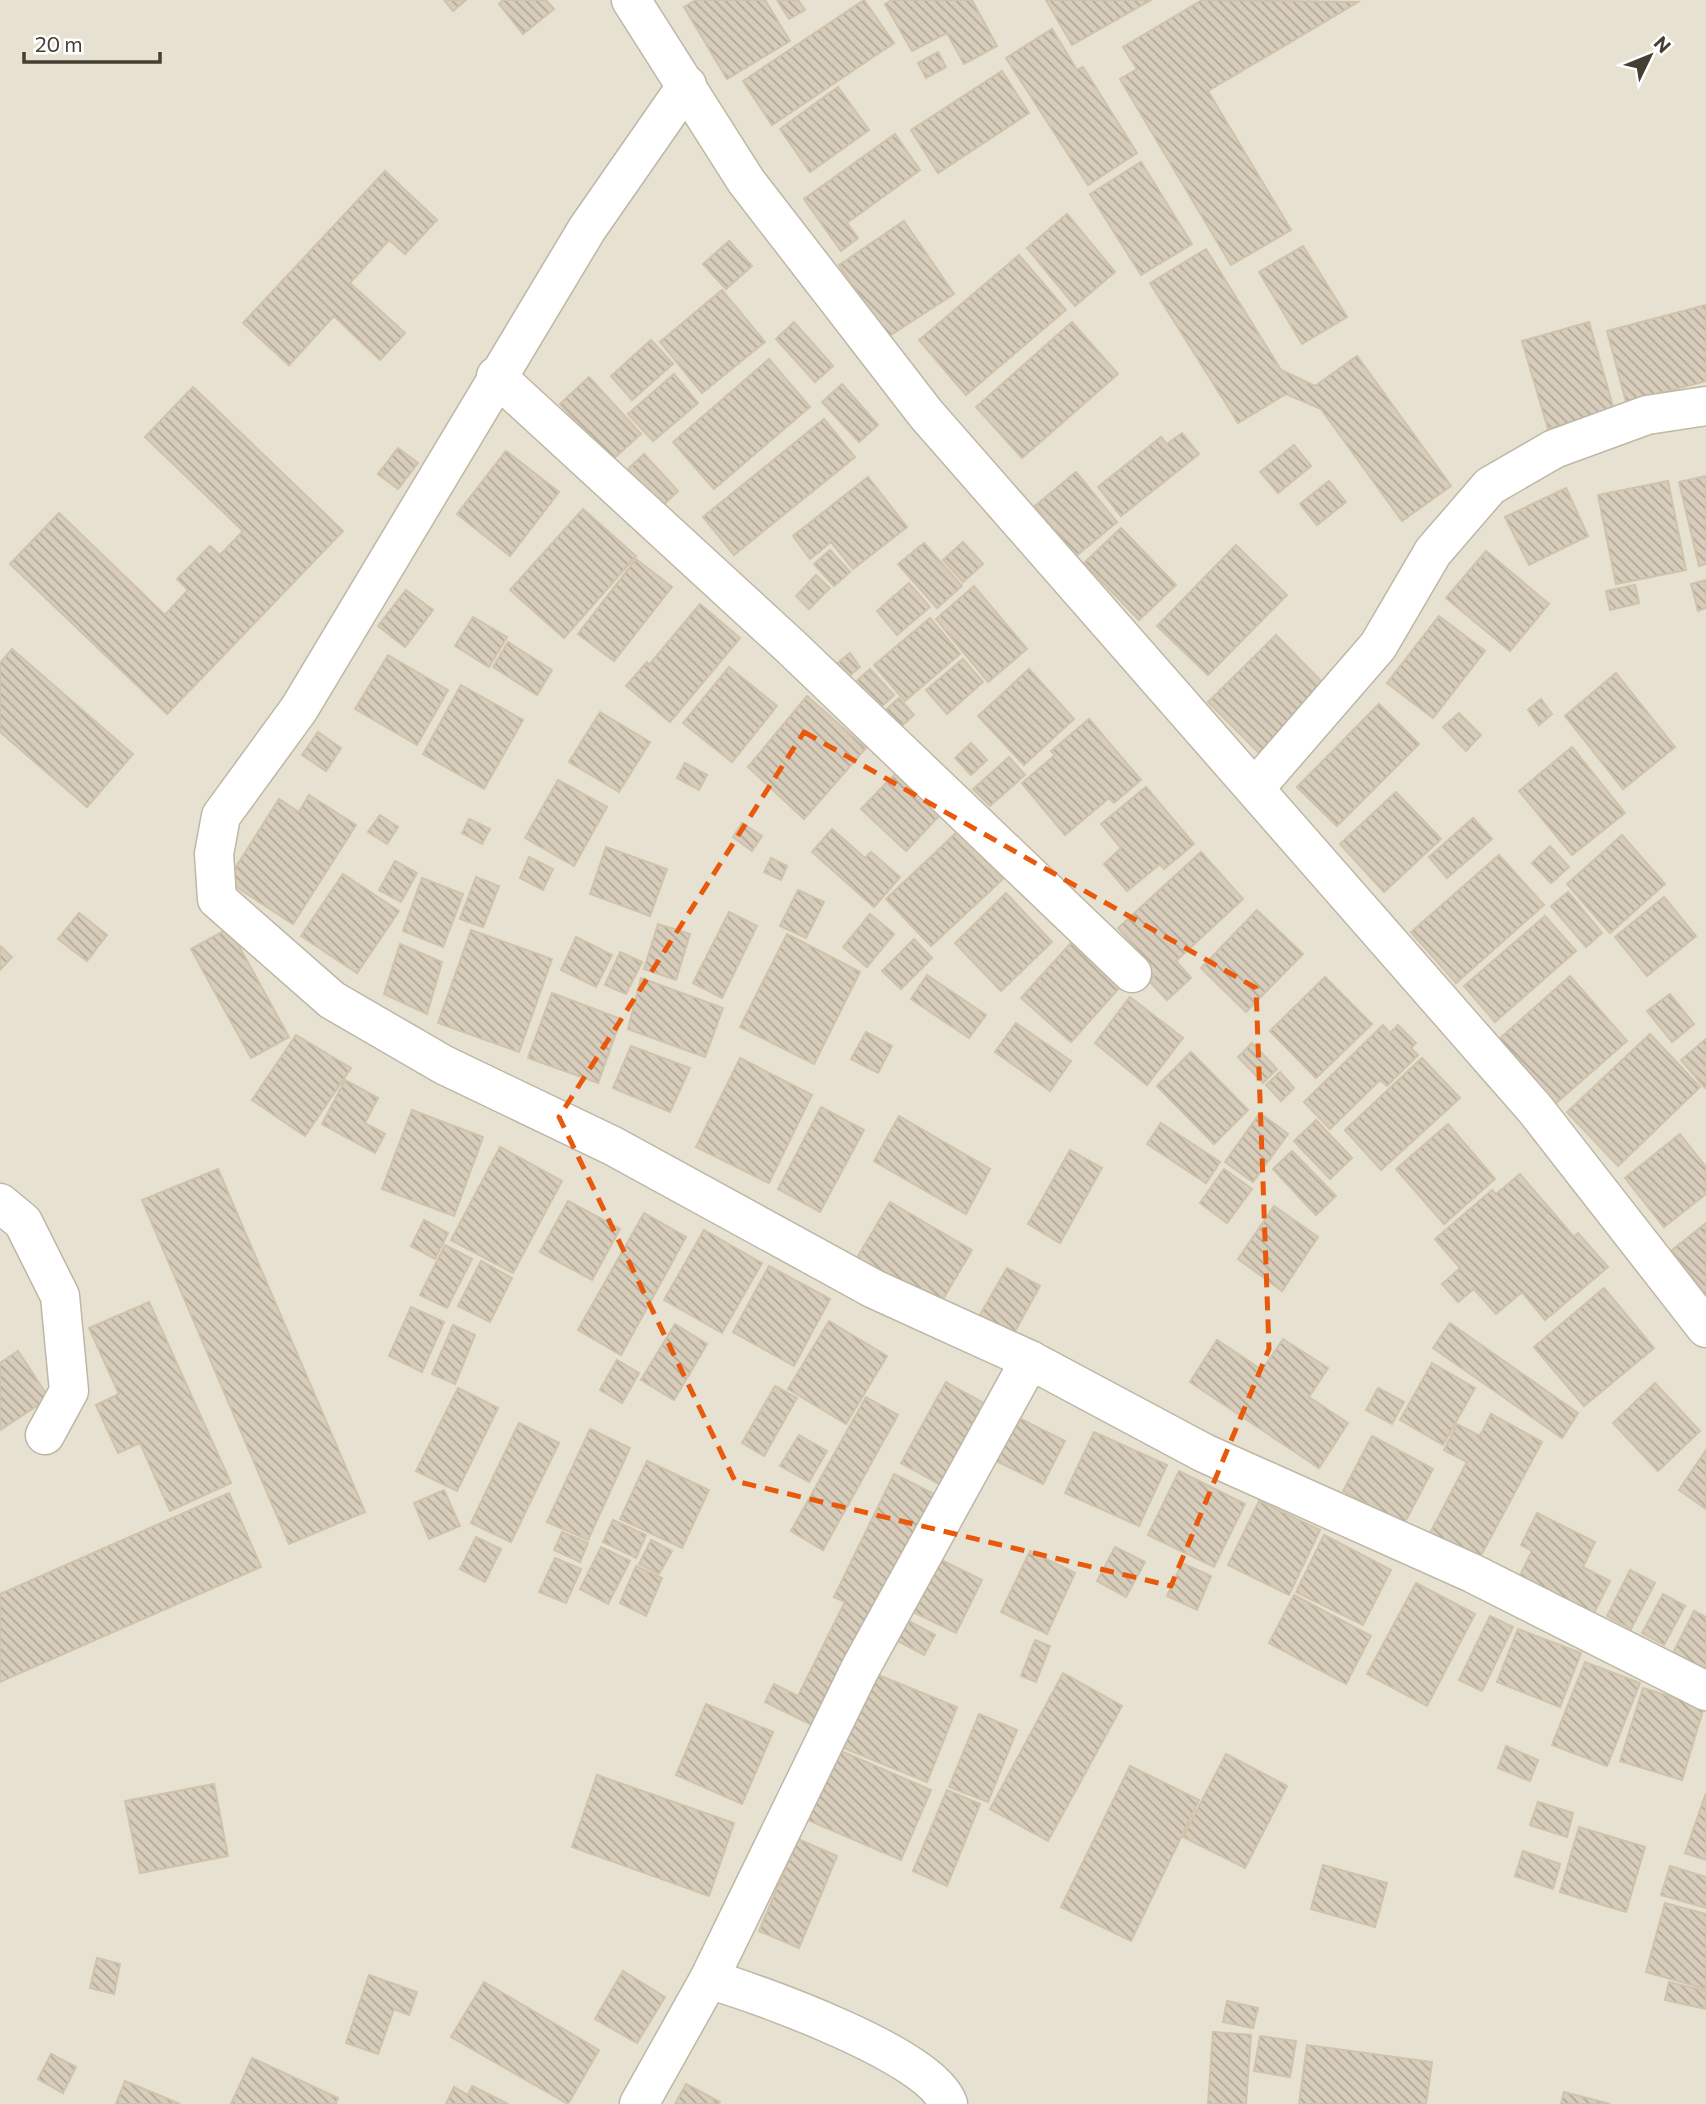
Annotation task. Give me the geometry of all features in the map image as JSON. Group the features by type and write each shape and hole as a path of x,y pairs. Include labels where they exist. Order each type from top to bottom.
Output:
{"street":[{"path":"631,0 747,180 926,414 1535,1109 1706,1328"},
{"path":"687,85 587,229 496,376 299,709 220,816 214,854 217,898 332,1000 443,1065 612,1146 874,1289 1030,1360 1204,1453 1472,1573 1706,1691"},
{"path":"496,376 790,646 1132,973"},
{"path":"1255,788 1378,646 1433,552 1490,486 1554,449 1647,415 1706,406"},
{"path":"0,1203 23,1222 60,1296 69,1391 45,1435"},
{"path":"639,2104 709,1979 860,1669 1030,1360"},
{"path":"709,1979 785,2003 909,2064 944,2090 948,2104"}],"highlighted area":[{"path":"804,732 1256,988 1269,1349 1171,1586 735,1481 559,1117"}],"shaded area":[{"path":"0,0 1706,0 1706,2104 0,2104"}],"building":[{"path":"444,0 466,0 453,11"},
{"path":"503,0 546,0 554,9 523,34 499,4"},
{"path":"696,0 765,0 790,41 727,79 684,7"},
{"path":"777,0 798,0 805,10 789,19"},
{"path":"864,0 894,43 772,125 743,81"},
{"path":"892,0 972,0 997,46 964,64 947,33 912,51 885,4"},
{"path":"1046,0 1151,0 1072,45"},
{"path":"1202,0 1358,2 1208,91 1291,230 1231,265 1120,79 1137,69 1123,47"},
{"path":"1052,29 1077,70 1083,67 1137,153 1088,185 1006,58"},
{"path":"938,52 946,67 926,78 918,63"},
{"path":"1002,71 1029,113 938,173 911,130"},
{"path":"838,87 869,130 810,172 780,129"},
{"path":"895,134 920,170 847,223 858,238 841,251 804,199"},
{"path":"1141,162 1192,244 1141,275 1090,194"},
{"path":"385,171 437,220 405,254 389,240 350,283 405,333 380,360 334,316 289,365 243,323"},
{"path":"1067,214 1115,272 1075,306 1027,248"},
{"path":"904,221 954,294 888,337 839,265"},
{"path":"729,241 752,266 726,289 703,264"},
{"path":"1303,246 1347,317 1302,344 1259,272"},
{"path":"1206,249 1281,370 1315,386 1357,356 1451,486 1402,521 1321,409 1286,394 1238,423 1150,283"},
{"path":"1019,255 1066,310 966,395 919,340"},
{"path":"722,290 765,342 702,393 660,342"},
{"path":"1706,305 1706,381 1626,402 1607,331"},
{"path":"794,322 833,366 815,382 776,339"},
{"path":"1072,322 1118,374 1022,458 976,407"},
{"path":"1589,322 1614,410 1548,429 1522,341"},
{"path":"651,340 673,364 632,400 611,376"},
{"path":"769,359 810,407 714,489 673,442"},
{"path":"674,374 698,403 653,441 628,414"},
{"path":"589,377 641,434 612,460 560,404"},
{"path":"842,384 878,425 859,442 822,402"},
{"path":"193,387 343,531 167,714 10,564 59,513 165,615 188,590 177,579 210,546 220,555 243,531 145,437"},
{"path":"824,419 855,457 734,555 703,517"},
{"path":"1182,433 1199,454 1121,516 1098,487 1161,437 1167,444"},
{"path":"1294,445 1311,466 1278,493 1260,472"},
{"path":"398,448 418,463 398,489 378,474"},
{"path":"506,451 559,492 510,556 457,514"},
{"path":"644,454 678,491 661,507 626,471"},
{"path":"1076,472 1117,522 1076,556 1035,506"},
{"path":"1706,476 1706,564 1699,566 1679,482"},
{"path":"868,477 907,527 853,569 831,542 810,559 793,536"},
{"path":"1329,481 1346,502 1317,525 1300,504"},
{"path":"1668,481 1686,570 1616,584 1598,495"},
{"path":"1566,488 1588,536 1529,565 1505,517"},
{"path":"583,509 636,556 564,638 510,590"},
{"path":"1121,528 1176,585 1139,620 1084,563"},
{"path":"963,542 983,564 963,582 943,560"},
{"path":"924,543 962,586 937,608 898,564"},
{"path":"1236,545 1287,595 1208,675 1157,626"},
{"path":"830,550 850,572 834,586 814,564"},
{"path":"1486,551 1549,604 1510,651 1446,598"},
{"path":"636,559 672,587 614,661 578,634"},
{"path":"816,575 830,588 809,609 796,596"},
{"path":"1706,580 1706,608 1698,611 1691,584"},
{"path":"909,583 930,607 897,635 877,611"},
{"path":"1635,585 1639,603 1610,610 1606,591"},
{"path":"974,586 1027,649 988,682 936,619"},
{"path":"406,590 433,610 405,647 378,626"},
{"path":"700,604 740,638 670,722 626,686 647,662 649,665"},
{"path":"1439,616 1485,651 1433,718 1387,683"},
{"path":"473,617 507,637 489,667 455,646"},
{"path":"930,618 960,654 905,701 874,665"},
{"path":"1276,635 1330,690 1263,757 1208,702"},
{"path":"508,642 552,670 537,695 493,667"},
{"path":"12,649 133,754 87,807 0,732 0,663"},
{"path":"850,653 860,667 847,678 835,665"},
{"path":"388,655 448,690 417,745 355,709"},
{"path":"963,659 983,682 947,714 926,690"},
{"path":"729,667 777,706 732,762 683,723"},
{"path":"870,669 894,695 876,712 852,685"},
{"path":"1029,669 1074,719 1024,765 978,716"},
{"path":"1616,673 1675,747 1623,789 1565,716"},
{"path":"461,685 523,720 484,789 423,754"},
{"path":"807,696 866,748 804,819 748,767"},
{"path":"899,698 914,715 896,731 881,714"},
{"path":"1541,699 1552,714 1539,725 1528,710"},
{"path":"1379,704 1419,744 1337,826 1297,787"},
{"path":"600,712 650,742 619,792 569,762"},
{"path":"1459,713 1481,735 1466,751 1443,727"},
{"path":"1089,719 1141,780 1114,803 1109,798 1065,835 1022,783 1055,755 1051,751"},
{"path":"318,732 341,748 326,771 302,755"},
{"path":"971,743 987,760 971,775 955,758"},
{"path":"1572,747 1625,813 1572,855 1519,791"},
{"path":"1009,757 1025,775 990,806 973,789"},
{"path":"685,763 707,775 699,790 677,778"},
{"path":"895,774 940,815 906,851 861,809"},
{"path":"558,780 607,807 574,866 525,838"},
{"path":"1146,787 1194,844 1164,869 1160,864 1127,891 1104,864 1121,848 1101,824"},
{"path":"1396,792 1441,839 1384,892 1340,844"},
{"path":"309,795 356,825 293,924 227,881 279,799 299,812"},
{"path":"380,815 398,827 387,844 368,832"},
{"path":"1473,818 1492,839 1447,878 1429,857"},
{"path":"469,819 490,829 482,844 462,833"},
{"path":"742,823 762,836 752,851 733,837"},
{"path":"832,829 865,858 871,852 900,877 874,907 812,852"},
{"path":"958,831 1003,879 931,946 886,899"},
{"path":"1622,835 1665,884 1610,933 1567,884"},
{"path":"1550,846 1569,867 1551,883 1532,863"},
{"path":"606,847 667,869 650,916 590,894"},
{"path":"1201,852 1243,899 1176,961 1191,978 1167,1000 1149,981 1154,976 1136,957 1140,953 1118,928"},
{"path":"1499,855 1544,905 1456,983 1411,932"},
{"path":"529,857 553,869 543,890 520,878"},
{"path":"771,858 787,866 781,880 764,872"},
{"path":"395,861 417,873 401,902 379,890"},
{"path":"343,874 399,911 357,973 301,936"},
{"path":"476,877 499,886 483,927 460,919"},
{"path":"422,878 463,894 443,947 403,931"},
{"path":"798,890 824,902 806,938 780,926"},
{"path":"1568,892 1602,933 1586,947 1551,906"},
{"path":"1006,893 1052,942 1001,991 955,943"},
{"path":"1664,897 1696,936 1647,976 1615,937"},
{"path":"1257,910 1303,954 1246,1012 1201,968"},
{"path":"729,912 757,926 722,998 693,983"},
{"path":"79,913 107,935 87,961 58,939"},
{"path":"870,914 894,934 867,967 843,947"},
{"path":"1545,916 1576,951 1495,1022 1464,986"},
{"path":"658,924 690,934 676,980 644,969"},
{"path":"229,928 289,1037 251,1058 191,949"},
{"path":"471,930 552,959 519,1052 438,1023"},
{"path":"787,934 860,972 814,1064 740,1027"},
{"path":"576,937 612,955 596,987 561,970"},
{"path":"914,939 932,958 901,989 882,971"},
{"path":"1071,943 1120,987 1071,1042 1021,998"},
{"path":"400,944 442,962 427,1014 384,994"},
{"path":"0,946 12,957 0,970"},
{"path":"620,952 642,962 626,994 605,985"},
{"path":"927,975 986,1015 969,1038 911,999"},
{"path":"1570,976 1627,1041 1554,1105 1498,1040"},
{"path":"1325,977 1372,1024 1316,1078 1270,1031"},
{"path":"641,978 723,1008 705,1057 628,1029"},
{"path":"552,993 621,1019 598,1083 528,1058"},
{"path":"1670,994 1694,1024 1672,1042 1647,1011"},
{"path":"1130,997 1183,1038 1147,1085 1095,1043"},
{"path":"1016,1023 1071,1061 1050,1091 995,1052"},
{"path":"1383,1025 1390,1033 1398,1025 1416,1043 1411,1048 1418,1055 1387,1086 1380,1080 1330,1129 1304,1102"},
{"path":"866,1032 892,1046 878,1073 851,1059"},
{"path":"1650,1034 1700,1087 1618,1166 1567,1112"},
{"path":"296,1035 351,1068 305,1136 252,1100"},
{"path":"1706,1039 1706,1087 1705,1088 1681,1060"},
{"path":"1252,1043 1277,1069 1263,1083 1238,1057"},
{"path":"631,1046 690,1068 670,1112 613,1088"},
{"path":"1191,1052 1248,1110 1214,1144 1157,1086"},
{"path":"740,1058 812,1095 769,1183 696,1147"},
{"path":"1422,1058 1460,1098 1381,1170 1345,1130"},
{"path":"1280,1072 1294,1088 1281,1101 1266,1085"},
{"path":"345,1080 378,1098 365,1123 385,1134 375,1153 322,1124"},
{"path":"821,1107 864,1130 820,1212 778,1189"},
{"path":"412,1110 483,1137 454,1216 382,1189"},
{"path":"1260,1113 1288,1134 1253,1182 1225,1162"},
{"path":"899,1116 990,1169 966,1214 874,1161"},
{"path":"1316,1120 1352,1158 1330,1179 1294,1141"},
{"path":"1161,1123 1220,1162 1206,1183 1147,1144"},
{"path":"1448,1124 1495,1179 1444,1224 1396,1169"},
{"path":"1680,1134 1706,1167 1706,1194 1664,1227 1625,1178"},
{"path":"500,1147 562,1181 513,1273 451,1240"},
{"path":"1070,1150 1102,1168 1060,1243 1028,1224"},
{"path":"1292,1151 1336,1196 1316,1215 1273,1169"},
{"path":"218,1169 365,1512 289,1544 142,1200"},
{"path":"1224,1169 1252,1189 1227,1223 1200,1203"},
{"path":"1520,1174 1574,1237 1578,1233 1608,1267 1545,1320 1522,1292 1496,1314 1474,1289 1458,1302 1442,1284 1460,1268 1435,1239 1492,1190 1496,1194"},
{"path":"568,1201 620,1229 592,1280 540,1252"},
{"path":"890,1202 972,1250 939,1306 857,1258"},
{"path":"1274,1206 1318,1237 1282,1291 1238,1259"},
{"path":"644,1213 686,1237 621,1355 578,1330"},
{"path":"424,1220 448,1233 435,1259 411,1246"},
{"path":"1706,1223 1706,1294 1671,1251"},
{"path":"704,1230 762,1263 722,1333 664,1300"},
{"path":"445,1245 472,1259 447,1308 420,1295"},
{"path":"481,1261 512,1278 490,1322 458,1306"},
{"path":"769,1266 830,1299 794,1366 733,1332"},
{"path":"1007,1268 1040,1286 1008,1344 974,1325"},
{"path":"1604,1288 1654,1348 1584,1406 1534,1347"},
{"path":"149,1302 231,1483 170,1511 140,1443 118,1453 96,1405 119,1394 89,1328"},
{"path":"411,1307 444,1322 422,1372 389,1356"},
{"path":"829,1321 887,1356 846,1424 788,1389"},
{"path":"1450,1323 1578,1413 1562,1438 1433,1348"},
{"path":"675,1324 707,1344 674,1400 641,1380"},
{"path":"453,1325 475,1335 455,1384 432,1374"},
{"path":"1283,1339 1328,1368 1309,1397 1348,1423 1319,1468 1190,1382 1217,1340 1262,1370"},
{"path":"18,1351 49,1398 0,1430 0,1363"},
{"path":"617,1360 639,1373 622,1403 600,1390"},
{"path":"1432,1363 1475,1388 1443,1445 1400,1420"},
{"path":"946,1382 994,1409 948,1489 901,1463"},
{"path":"1655,1383 1700,1431 1658,1471 1613,1423"},
{"path":"775,1386 797,1398 764,1456 742,1443"},
{"path":"458,1388 498,1408 457,1491 416,1471"},
{"path":"1378,1388 1404,1402 1392,1424 1366,1410"},
{"path":"866,1397 898,1415 823,1550 791,1531"},
{"path":"1011,1414 1065,1441 1043,1484 990,1458"},
{"path":"1491,1414 1542,1442 1478,1561 1429,1535 1467,1462 1444,1450 1457,1424 1480,1436"},
{"path":"519,1423 559,1443 511,1542 471,1523"},
{"path":"590,1429 630,1448 588,1540 547,1522"},
{"path":"1094,1432 1167,1465 1139,1526 1065,1493"},
{"path":"799,1435 827,1451 809,1482 780,1466"},
{"path":"1372,1436 1433,1469 1404,1524 1343,1491"},
{"path":"1706,1450 1706,1509 1679,1490"},
{"path":"647,1461 709,1490 682,1548 620,1519"},
{"path":"1179,1471 1245,1504 1214,1567 1148,1535"},
{"path":"894,1474 942,1498 826,1732 765,1702 774,1684 798,1696 845,1602 834,1597"},
{"path":"444,1490 460,1526 429,1539 414,1503"},
{"path":"229,1493 261,1567 0,1682 0,1594"},
{"path":"1259,1501 1320,1530 1289,1595 1228,1565"},
{"path":"1537,1513 1595,1542 1583,1567 1610,1581 1591,1619 1517,1581 1532,1551 1521,1545"},
{"path":"613,1520 646,1535 636,1558 603,1542"},
{"path":"562,1532 588,1543 580,1562 554,1550"},
{"path":"1324,1535 1391,1570 1363,1625 1296,1592"},
{"path":"476,1537 501,1549 485,1582 460,1569"},
{"path":"651,1540 672,1551 659,1574 639,1564"},
{"path":"601,1547 630,1561 608,1604 580,1589"},
{"path":"1115,1547 1145,1562 1126,1597 1097,1581"},
{"path":"1030,1551 1075,1573 1047,1634 1001,1612"},
{"path":"933,1556 982,1580 956,1633 907,1609"},
{"path":"555,1558 581,1569 566,1603 539,1592"},
{"path":"1182,1563 1211,1576 1197,1610 1167,1596"},
{"path":"636,1566 662,1578 646,1616 620,1603"},
{"path":"1630,1570 1655,1583 1631,1629 1607,1616"},
{"path":"1416,1583 1475,1614 1427,1706 1367,1674"},
{"path":"1663,1594 1685,1606 1664,1645 1642,1633"},
{"path":"1294,1595 1371,1636 1346,1684 1269,1643"},
{"path":"1694,1611 1706,1617 1706,1688 1665,1669"},
{"path":"1490,1616 1513,1627 1482,1691 1459,1680"},
{"path":"907,1620 935,1635 924,1655 896,1640"},
{"path":"1518,1629 1581,1653 1560,1707 1497,1682"},
{"path":"1035,1640 1050,1646 1036,1682 1021,1676"},
{"path":"1585,1662 1640,1683 1607,1766 1552,1745"},
{"path":"866,1670 957,1707 927,1782 836,1745"},
{"path":"1063,1673 1122,1706 1048,1841 990,1809"},
{"path":"1643,1688 1704,1707 1682,1780 1620,1761"},
{"path":"706,1704 773,1732 742,1804 676,1775"},
{"path":"979,1714 1017,1730 988,1802 949,1787"},
{"path":"1506,1746 1538,1760 1530,1781 1498,1768"},
{"path":"834,1748 931,1790 901,1860 803,1818"},
{"path":"1226,1754 1287,1786 1245,1868 1183,1837"},
{"path":"1130,1766 1199,1800 1131,1941 1061,1907"},
{"path":"597,1775 734,1823 709,1896 572,1847"},
{"path":"214,1784 228,1856 140,1873 125,1801"},
{"path":"947,1790 980,1804 947,1886 913,1871"},
{"path":"1706,1793 1706,1860 1685,1853"},
{"path":"1538,1802 1573,1813 1567,1837 1530,1825"},
{"path":"1579,1827 1645,1847 1626,1912 1560,1892"},
{"path":"798,1839 837,1856 799,1948 759,1931"},
{"path":"1523,1851 1560,1864 1553,1889 1515,1876"},
{"path":"1323,1865 1387,1883 1375,1927 1311,1909"},
{"path":"1670,1866 1706,1877 1706,1908 1661,1895"},
{"path":"1665,1903 1706,1914 1706,1989 1646,1972"},
{"path":"97,1958 120,1964 114,1994 90,1988"},
{"path":"623,1971 665,1997 637,2043 595,2019"},
{"path":"369,1975 417,1992 409,2015 394,2009 378,2054 346,2043"},
{"path":"484,1982 599,2050 568,2104 451,2037"},
{"path":"1669,1982 1706,1991 1706,2009 1665,2000"},
{"path":"1227,2001 1258,2008 1253,2028 1223,2022"},
{"path":"1213,2032 1251,2035 1246,2104 1208,2104"},
{"path":"1260,2036 1296,2041 1290,2077 1254,2071"},
{"path":"1307,2045 1432,2062 1426,2104 1299,2104"},
{"path":"51,2054 76,2067 63,2093 38,2079"},
{"path":"252,2058 338,2098 336,2104 231,2104"},
{"path":"125,2081 180,2104 116,2104"},
{"path":"686,2084 720,2102 719,2104 675,2104"},
{"path":"472,2086 508,2104 446,2104 454,2087 468,2095"},
{"path":"1564,2092 1610,2104 1561,2104"}]}
